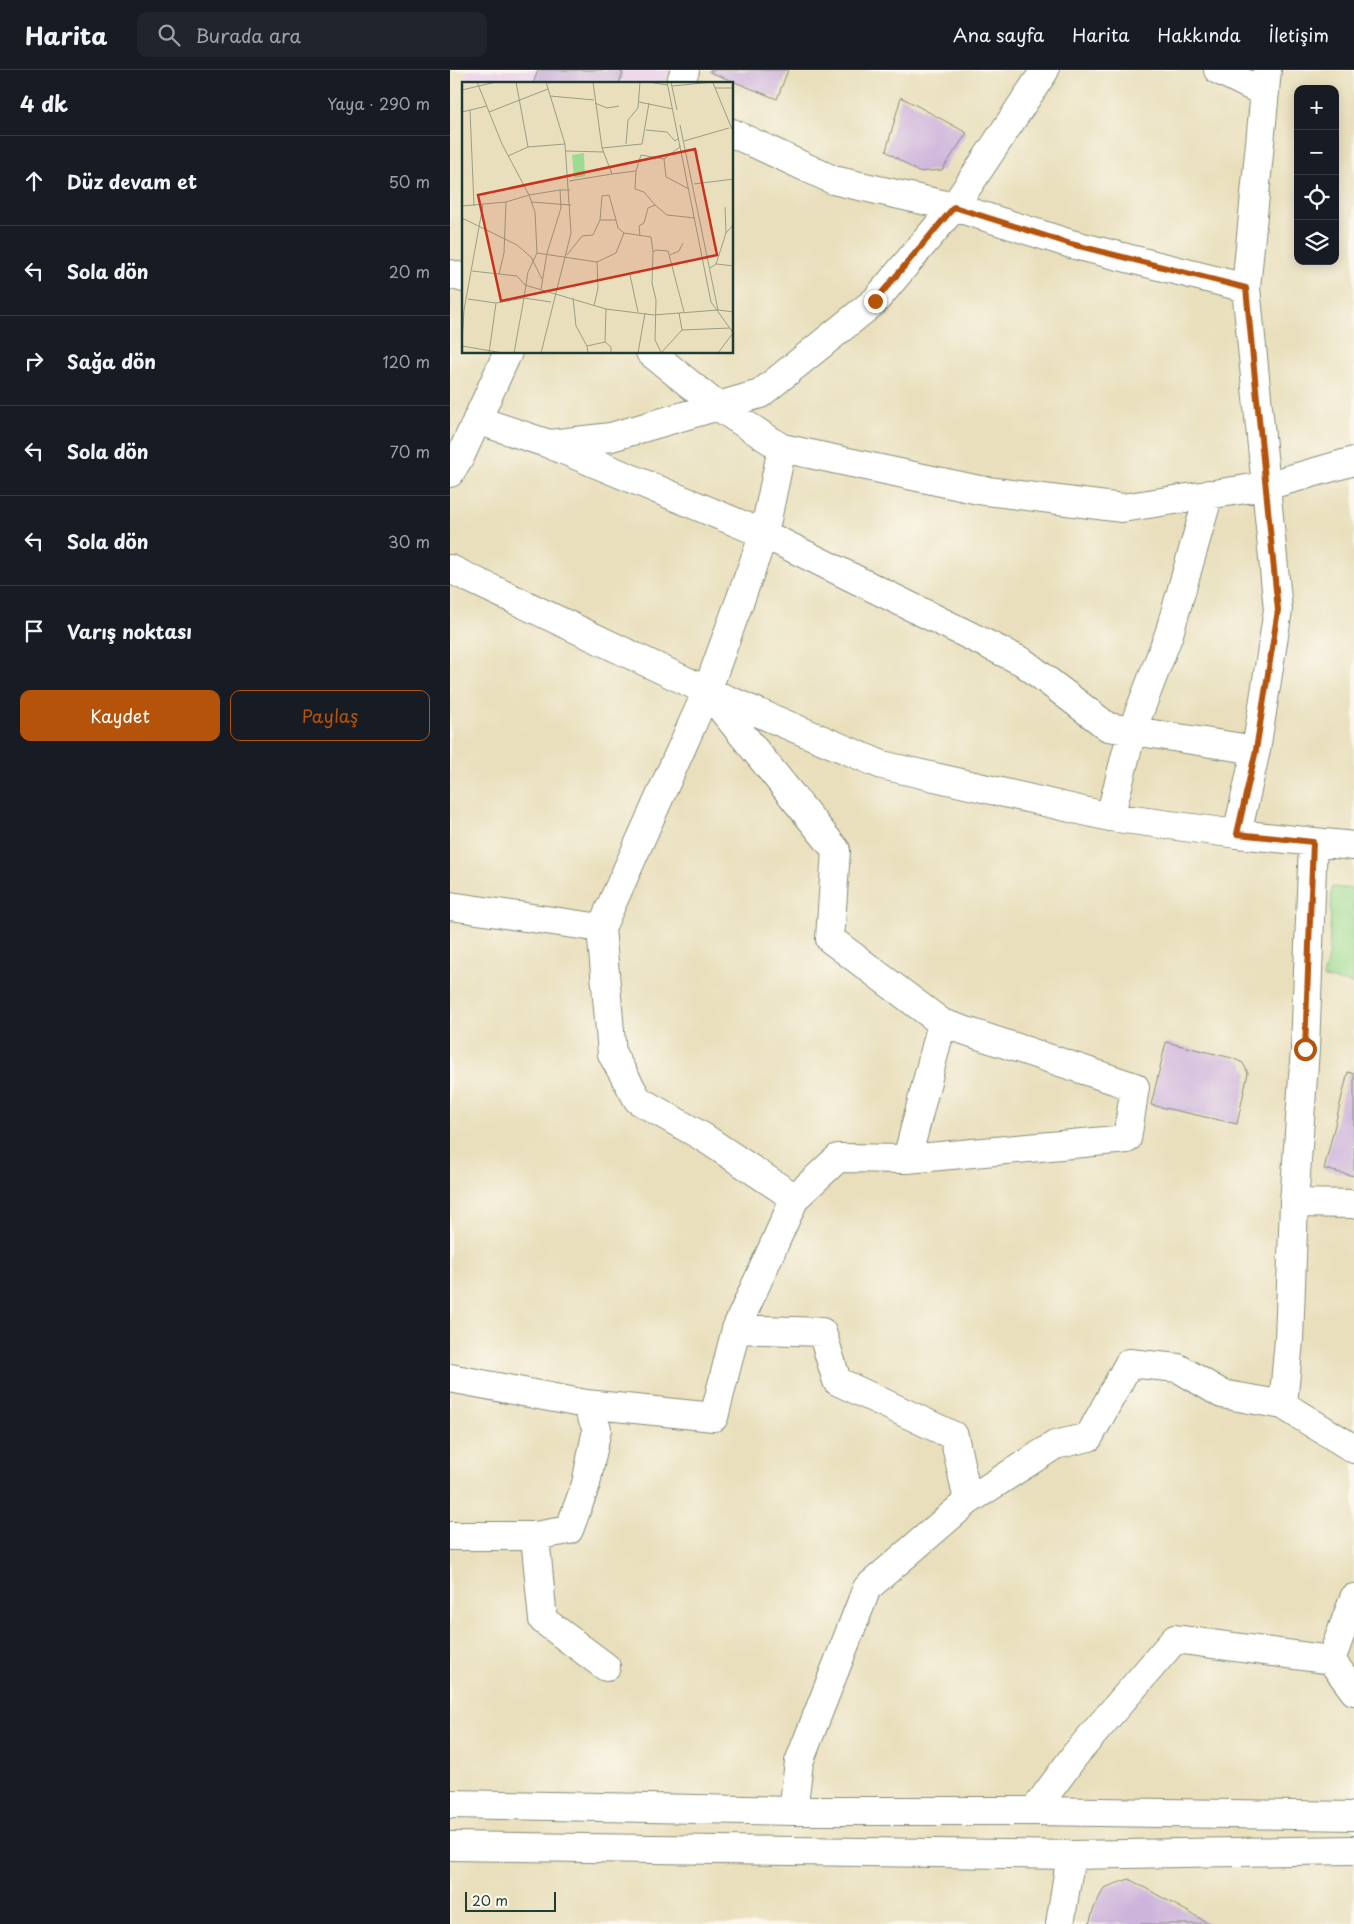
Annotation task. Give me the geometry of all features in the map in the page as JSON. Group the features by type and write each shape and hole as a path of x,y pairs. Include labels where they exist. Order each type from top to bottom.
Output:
{"street":[{"path":"681,82 685,70"},
{"path":"549,444 611,437 760,394 875,301 954,207 1045,70"},
{"path":"1218,70 1266,82 1246,288 1278,610 1256,750 1237,834"},
{"path":"734,134 833,180 954,207 1071,244 1246,288"},
{"path":"450,473 461,455 507,354"},
{"path":"652,354 717,406 782,448 979,490 1122,508 1266,486 1354,461"},
{"path":"477,420 549,444 764,534 1023,662 1108,727 1256,750"},
{"path":"782,448 764,534 707,691 601,928 612,1054 638,1100 703,1137 794,1198"},
{"path":"1110,816 1132,731 1169,634 1208,494"},
{"path":"450,569 707,691 882,765 1110,816 1237,834 1354,846"},
{"path":"450,1378 586,1404 714,1416 736,1329 794,1198 838,1158 907,1159 1127,1139 1135,1087 942,1023 830,939 836,850 707,691"},
{"path":"1283,1405 1289,1340 1294,1202 1305,1049 1313,842"},
{"path":"450,906 601,928"},
{"path":"907,1159 942,1023"},
{"path":"1294,1202 1354,1204"},
{"path":"736,1329 822,1332 837,1381 954,1436 968,1501"},
{"path":"793,1811 799,1762 867,1588 968,1501 1054,1445 1089,1437 1129,1362 1178,1368 1222,1394 1283,1405 1354,1449"},
{"path":"450,1536 535,1536 569,1530 586,1484 597,1429 586,1404"},
{"path":"535,1536 543,1620 606,1667"},
{"path":"1332,1660 1354,1598"},
{"path":"1034,1811 1075,1755 1175,1639 1332,1660 1354,1691"},
{"path":"450,1804 793,1811 1034,1811 1354,1816"},
{"path":"450,1846 1071,1855 1354,1850"},
{"path":"1060,1924 1071,1855"}],"shaded area":[{"path":"466,70 669,70 665,82 467,82"}],"green space":[{"path":"1332,887 1354,889 1354,984 1323,978 1329,953"}],"building":[{"path":"538,70 615,70 623,73 620,82 534,82"},
{"path":"710,70 788,70 777,99 710,72"},
{"path":"901,97 967,133 942,170 918,172 886,151"},
{"path":"1166,1042 1232,1058 1243,1063 1248,1073 1237,1124 1151,1105"},
{"path":"1348,1072 1354,1074 1354,1176 1324,1169"},
{"path":"1129,1879 1210,1924 1089,1924 1094,1908 1104,1888"}],"route":[{"path":"875,301 954,207 1071,244 1246,288 1278,610 1256,750 1237,834 1313,842 1305,1049"}]}
